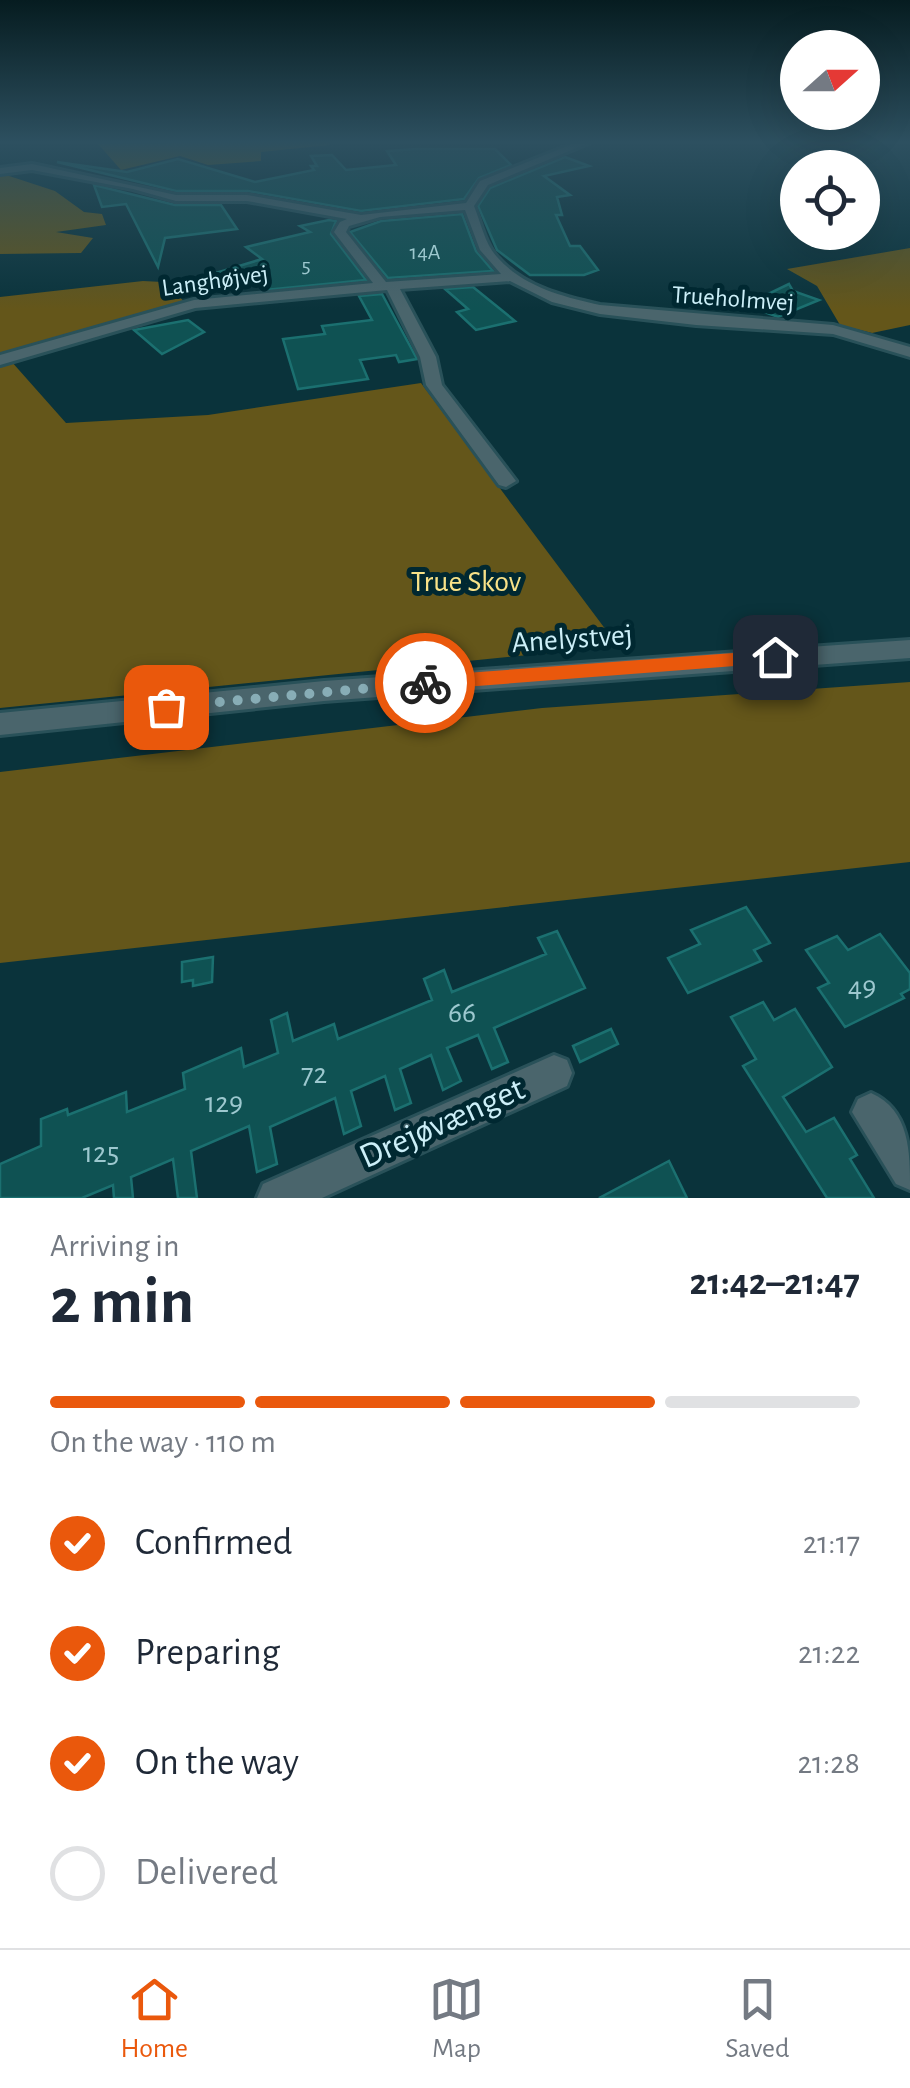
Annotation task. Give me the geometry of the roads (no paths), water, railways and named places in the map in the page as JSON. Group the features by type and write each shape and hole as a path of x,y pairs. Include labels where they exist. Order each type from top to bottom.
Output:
{"street":[{"path":"172,197 246,198 358,218 469,206"},
{"path":"469,206 475,197"},
{"path":"469,206 491,259 513,277"},
{"path":"358,218 344,224 340,232 387,286 428,356 434,385 506,482"},
{"name":"Langhøjvej","path":"0,360 194,304 513,277"},
{"name":"Trueholmvej","path":"513,277 552,295 632,314 845,332 910,352"},
{"name":"Anelystvej","path":"0,724 363,688 910,649"},
{"name":"Drejøvænget","path":"277,1198 554,1072"},
{"path":"871,1112 910,1170"}],"park label":[{"name":"True Skov","path":"466,582"}]}
